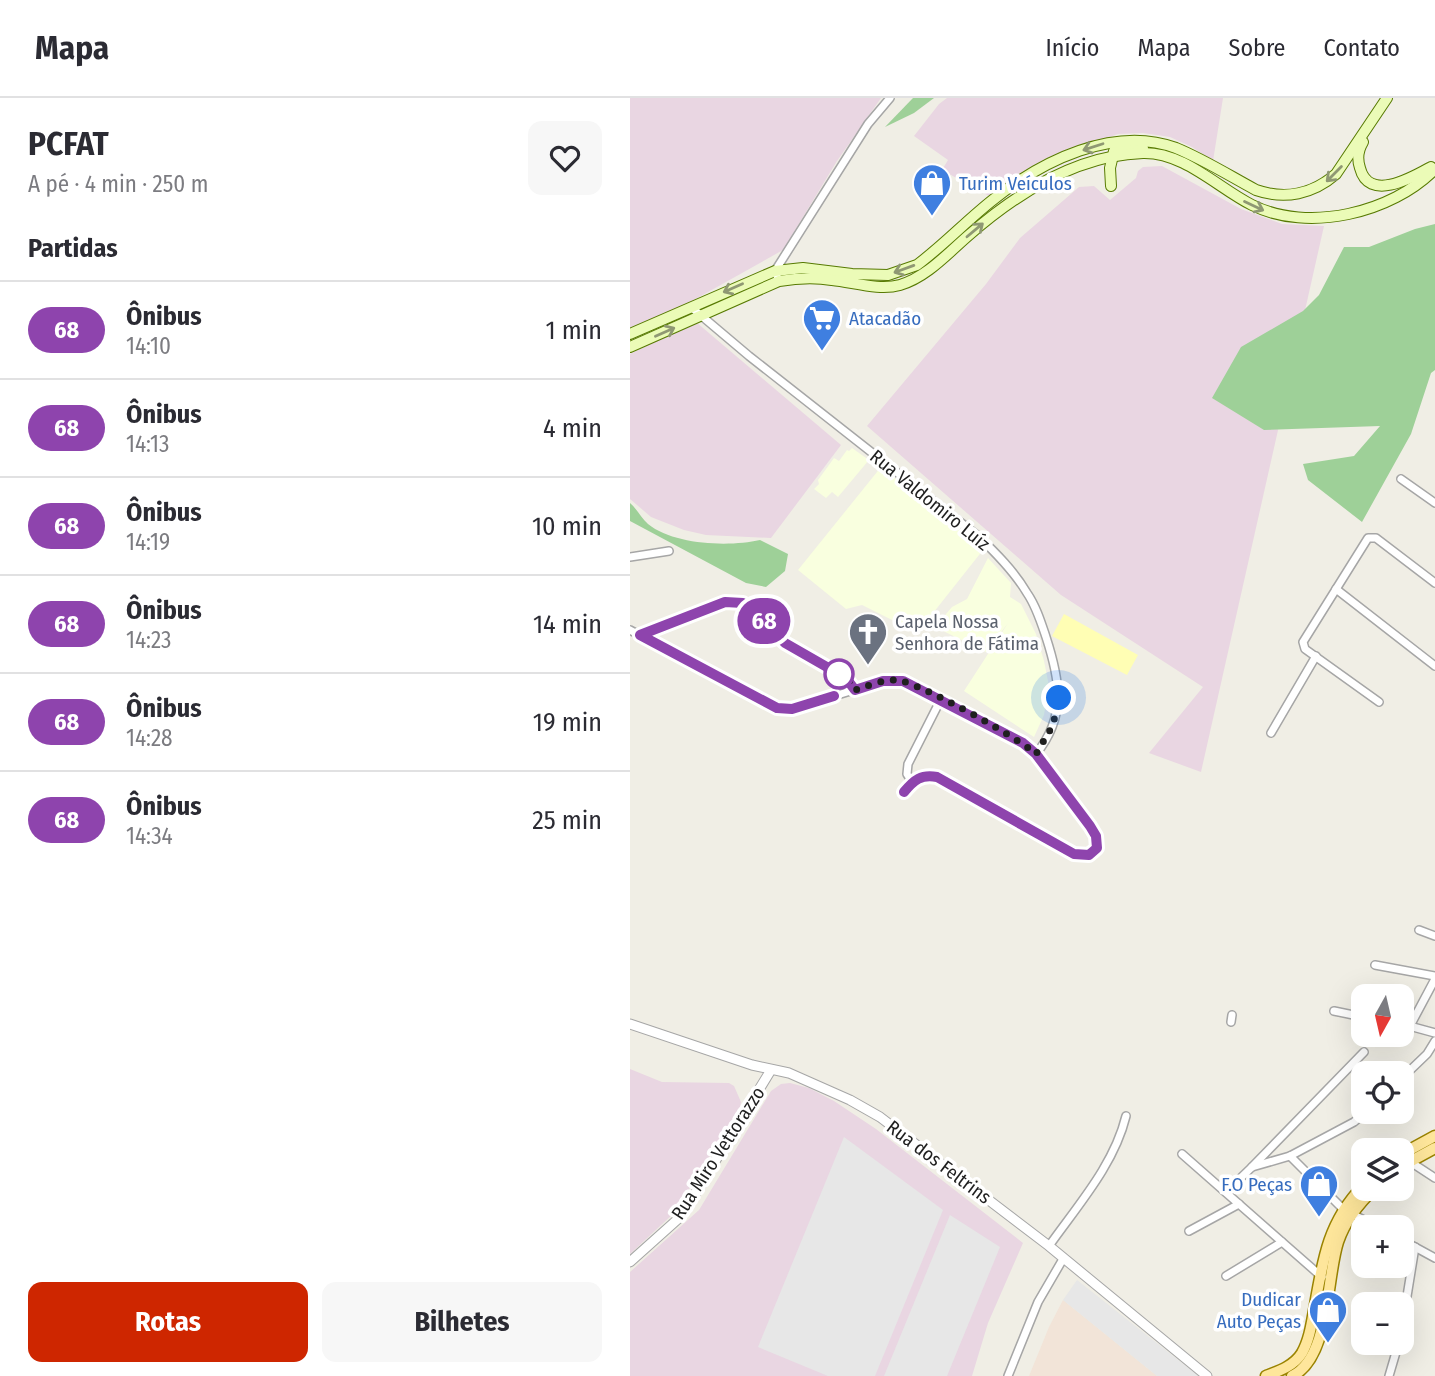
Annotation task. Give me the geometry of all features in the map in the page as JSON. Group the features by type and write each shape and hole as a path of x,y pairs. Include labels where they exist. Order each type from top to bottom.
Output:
{"main road":[{"path":"630,334 691,307 803,268 872,275 903,271 917,265 996,197 1030,174 1101,144 1127,140 1146,141 1175,148 1267,194 1287,195 1309,190 1336,174 1388,98"},
{"path":"1388,98 1360,147 1358,160 1361,173 1370,181 1381,185 1401,183 1435,167"},
{"path":"1111,186 1111,157 1119,148 1156,149 1205,163"},
{"path":"630,347 777,276 869,286 900,285 937,264 980,226 1026,191 1069,170 1111,157 1149,153 1175,160 1253,206 1276,214 1306,217 1340,215 1372,207 1408,190 1435,167"},
{"path":"1414,1151 1435,1136"},
{"path":"1414,1155 1435,1148"},
{"path":"1266,1376 1293,1373 1307,1339 1324,1278 1354,1201"},
{"path":"1348,1211 1360,1201"}],"street":[{"path":"777,276 868,124 890,98"},
{"name":"Rua Valdomiro Luíz","path":"691,307 978,536 1018,579 1038,614 1052,656 1059,689 1053,725 1036,754"},
{"path":"1401,479 1435,503"},
{"path":"1380,702 1305,649 1303,642 1365,539 1372,537 1434,582"},
{"path":"630,557 669,551"},
{"path":"1336,590 1435,666"},
{"path":"640,635 716,605 731,601 740,602 753,610 785,643 846,678 855,690"},
{"path":"656,643 665,626"},
{"path":"630,630 761,701 782,709 792,709 883,681 897,680 917,687 1016,739 1036,754 1093,831 1098,845 1094,852 1083,855 1071,852 937,777 925,776 912,782 904,792"},
{"path":"1271,733 1316,656"},
{"path":"912,782 907,774 908,764 941,699"},
{"path":"1419,930 1435,936"},
{"path":"1376,965 1435,977 1414,1012"},
{"path":"1334,1011 1351,1015"},
{"name":"Rua dos Feltrins","path":"630,1024 702,1049 789,1073 880,1117 1049,1246 1207,1376"},
{"path":"1414,1027 1435,1033"},
{"path":"1414,1066 1435,1041"},
{"path":"1226,1192 1364,1052"},
{"name":"Rua Miro Vettorazzo","path":"630,1262 678,1219 687,1207 771,1070"},
{"path":"1049,1246 1105,1167 1121,1135 1126,1116"},
{"path":"1252,1167 1290,1156 1351,1124"},
{"path":"1182,1154 1324,1278"},
{"path":"1290,1156 1355,1215"},
{"path":"1414,1164 1435,1178"},
{"path":"1189,1231 1239,1204"},
{"path":"1226,1276 1282,1242"},
{"path":"1408,1292 1415,1247 1435,1258"},
{"path":"1008,1376 1038,1302 1063,1259"},
{"path":"1389,1376 1395,1355"}],"shaded area":[{"path":"630,98 881,98 837,161 783,250 683,306 630,329"},
{"path":"947,98 1223,98 1213,161 1170,137 1143,133 1118,134 1052,158 989,196 942,170 948,160 914,136 939,104"},
{"path":"1162,166 1241,209 1282,224 1324,226 1201,772 1149,753 1203,687 1061,595 867,426 986,284 1020,238 1079,187 1094,186 1110,200 1136,178 1143,167"},
{"path":"696,322 841,445 771,538 706,535 684,530 651,517 630,499 630,354"},
{"path":"852,448 869,460 838,497 832,492 826,498 814,489 819,484 818,480 834,458 839,461 847,450"},
{"path":"881,467 983,550 922,627 906,627 862,605 846,609 798,570"},
{"path":"988,558 1011,583 1010,597 1021,604 1036,634 1044,661 1049,686 1044,715 1034,737 964,691 1008,623 986,652 935,627 952,607 967,599"},
{"path":"630,1069 662,1082 729,1083 734,1086 741,1102 740,1108 674,1213 630,1254"},
{"path":"790,1083 809,1088 834,1101 876,1129 1023,1243 988,1323 972,1376 630,1376 630,1272 699,1210 771,1091 781,1084"},
{"path":"844,1137 943,1210 875,1376 828,1376 758,1347"},
{"path":"950,1215 1000,1247 947,1376 884,1376"},
{"path":"1077,1280 1198,1376 1157,1376 1063,1300"},
{"path":"1063,1300 1157,1376 1029,1376"}],"green space":[{"path":"913,98 934,98 914,113 885,127"},
{"path":"1435,224 1435,370 1431,373 1411,434 1362,522 1308,480 1303,464 1354,456 1380,426 1264,430 1212,398 1241,347 1303,311 1319,295 1344,247 1369,247"},
{"path":"630,503 648,524 672,536 718,544 760,540 788,554 785,571 766,587 746,583 630,521"}],"sand":[{"path":"1064,614 1138,655 1127,675 1052,636"}],"bus line":[{"name":"68","path":"834,696 792,709 777,708 640,635 725,602 743,603 785,643 846,678 855,690 883,681 903,681 1023,743 1036,754 1090,826 1098,845 1089,855 1074,854 937,777 917,778 904,792"}],"place":[{"name":"Turim Veículos","path":"932,217"},
{"name":"Atacadão","path":"822,352"},
{"name":"Capela Nossa Senhora de Fátima","path":"868,666"},
{"name":"F.O Peças","path":"1319,1218"},
{"name":"Dudicar Auto Peças","path":"1328,1344"}],"route":[{"path":"839,674 850,681 855,690 890,680 909,683 1009,735 1036,754 1053,725 1059,698"}]}
